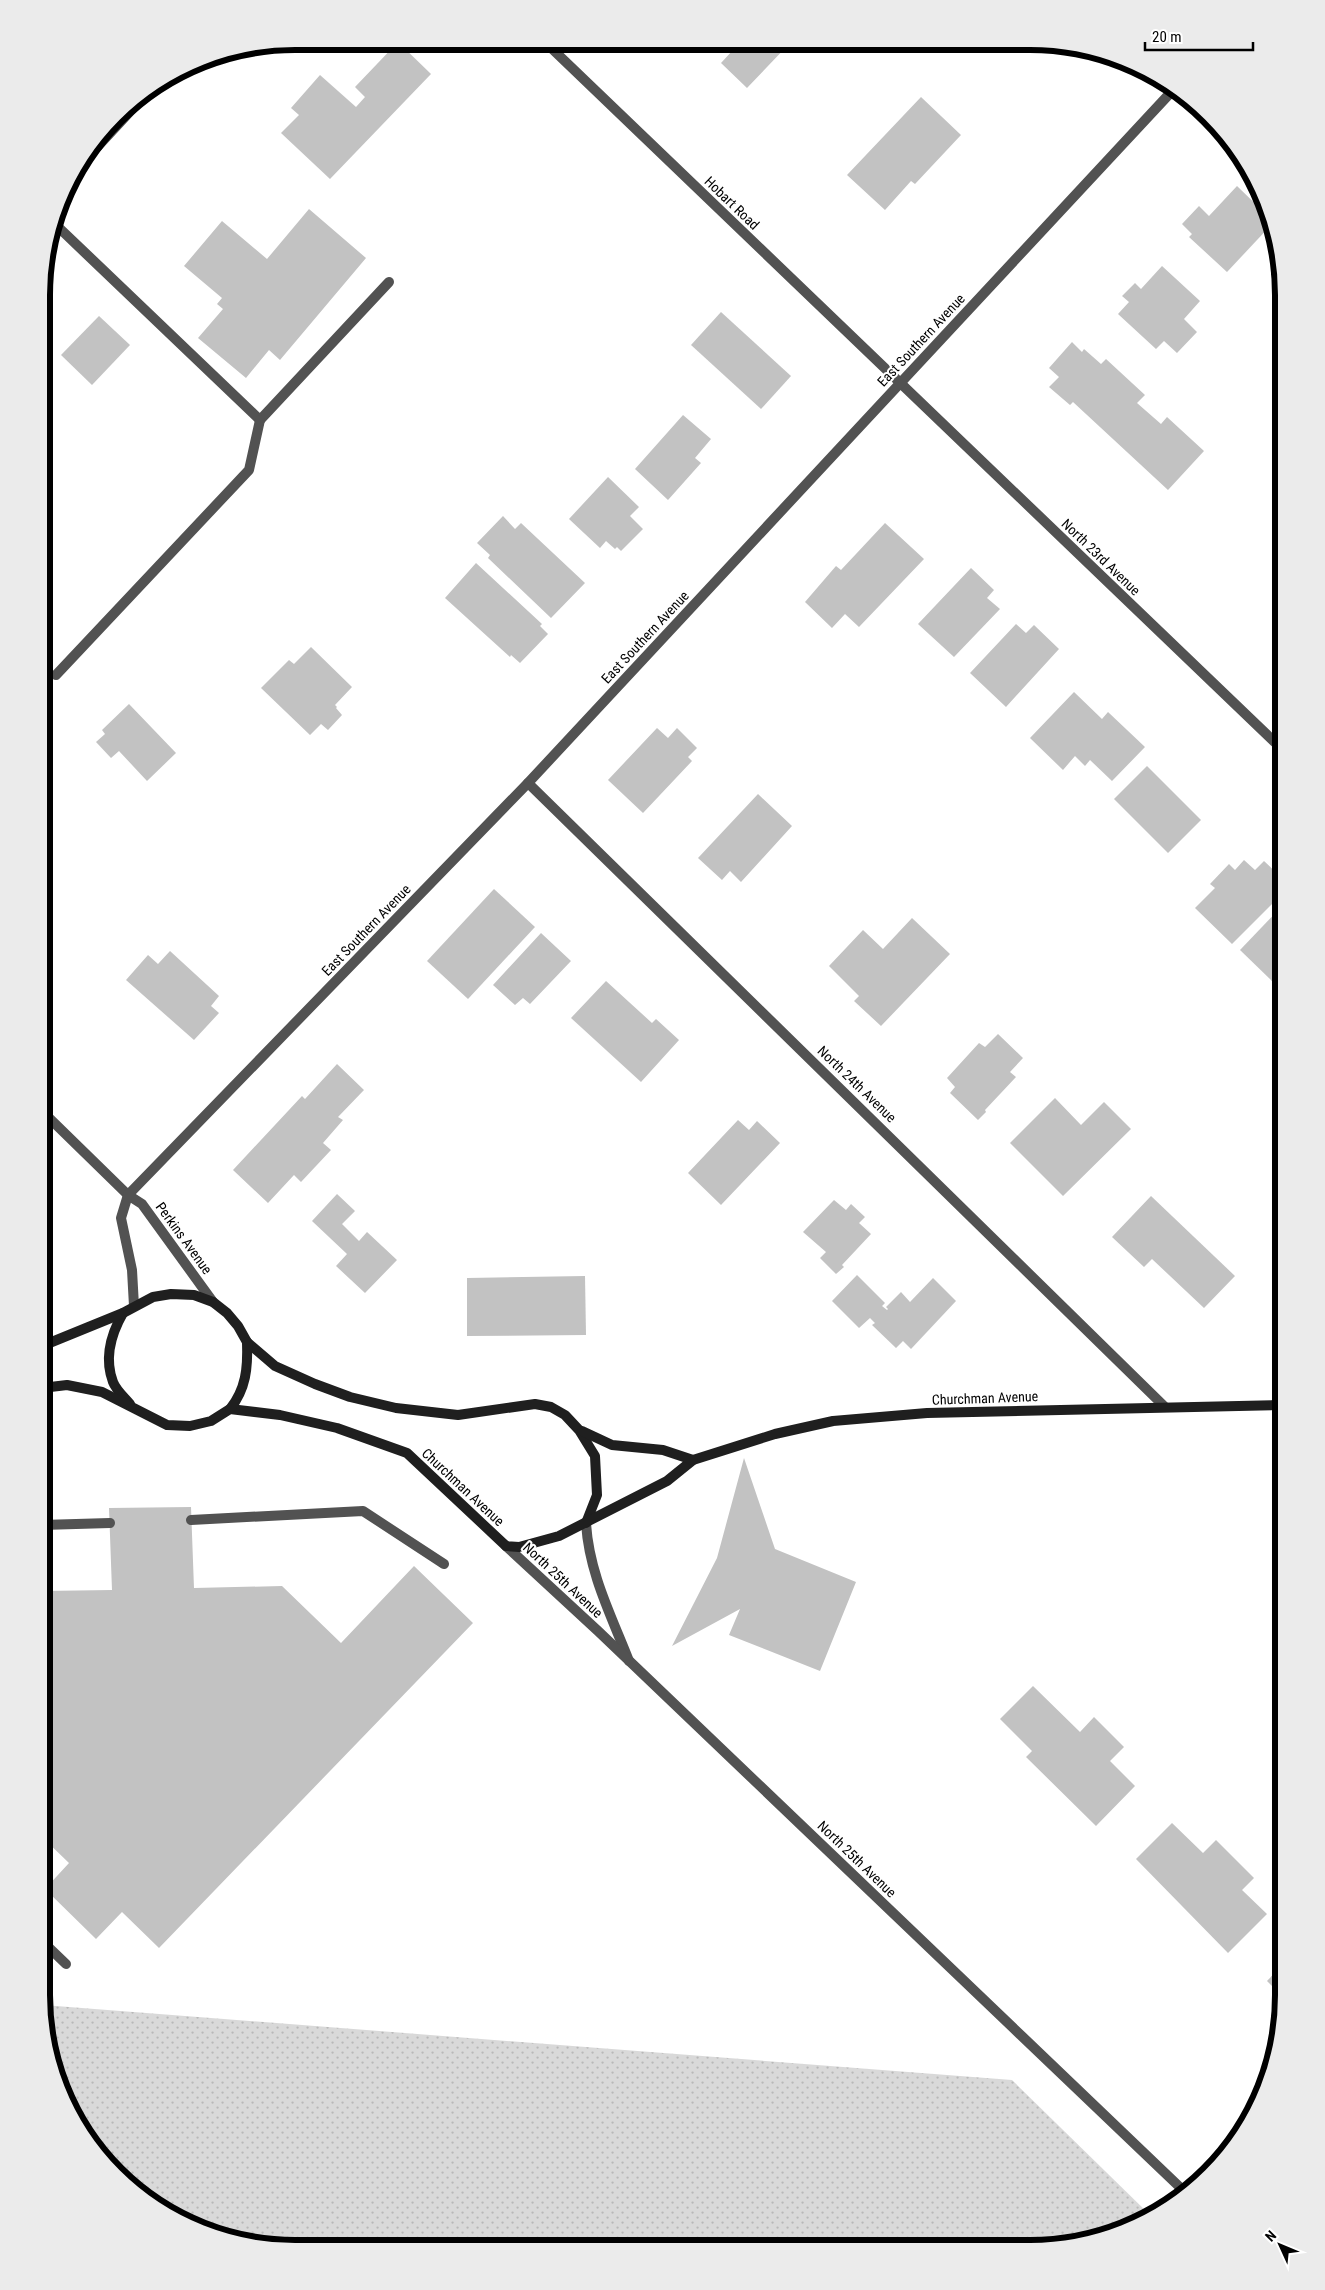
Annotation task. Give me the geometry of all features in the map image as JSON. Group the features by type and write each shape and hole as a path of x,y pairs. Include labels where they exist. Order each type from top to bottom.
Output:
{"main road":[{"path":"50,1343 123,1313 153,1297 171,1294 194,1295 213,1302 232,1320 246,1342 276,1366 315,1384 350,1396 396,1408 458,1415 536,1404 551,1407 565,1414 579,1430 595,1456 596,1495 586,1523"},
{"path":"123,1313 111,1340 108,1361 113,1383 130,1405"},
{"path":"50,1387 67,1385 102,1392 167,1425 197,1424 211,1421 230,1409 240,1396 245,1378 246,1342"},
{"name":"Churchman Avenue","path":"230,1409 280,1415 337,1428 407,1453 506,1546 519,1547 558,1536 586,1523 667,1481 693,1460 775,1434 833,1421 928,1413 1165,1406 1275,1405"},
{"path":"579,1430 612,1445 662,1450 693,1460"}],"street":[{"name":"Hobart Road","path":"553,50 900,383"},
{"name":"East Southern Avenue","path":"128,1195 528,783 1170,94"},
{"path":"59,228 260,420"},
{"path":"56,675 249,470 260,420 389,282"},
{"name":"North 23rd Avenue","path":"900,383 1275,742"},
{"name":"North 24th Avenue","path":"528,783 1165,1406"},
{"name":"Perkins Avenue","path":"50,1119 128,1195 142,1204 213,1302"},
{"path":"128,1195 121,1218 132,1270 134,1306"},
{"path":"191,1520 363,1511 444,1564"},
{"path":"50,1525 110,1522"},
{"path":"586,1523 591,1562 596,1580 630,1662"},
{"name":"North 25th Avenue","path":"506,1546 1181,2188"},
{"path":"50,1949 66,1964"}],"shaded area":[{"path":"51,2006 1012,2080 1146,2211 1093,2232 1062,2238 1030,2240 295,2240 263,2238 232,2232 187,2215 159,2199 133,2179 111,2157 83,2118 63,2074 52,2027"}],"building":[{"path":"390,50 406,50 431,74 330,179 281,133 299,115 291,108 320,75 356,107 365,97 355,87"},
{"path":"733,50 783,50 747,88 721,63"},
{"path":"921,97 961,135 915,184 911,181 885,210 847,175"},
{"path":"1237,186 1258,207 1266,230 1227,272 1189,237 1192,234 1182,224 1199,206 1209,216"},
{"path":"309,209 366,258 280,360 269,350 246,378 198,338 223,309 217,304 222,298 184,266 222,221 267,259"},
{"path":"1162,266 1200,301 1184,319 1197,332 1177,353 1164,341 1156,349 1118,314 1129,302 1122,296 1135,283 1141,289"},
{"path":"721,312 791,376 761,409 691,345"},
{"path":"99,316 130,345 92,385 61,355"},
{"path":"1072,342 1082,352 1084,349 1101,364 1106,359 1145,395 1137,403 1161,424 1167,417 1204,451 1168,490 1073,402 1070,405 1049,387 1059,377 1049,368"},
{"path":"683,415 711,439 695,458 701,463 668,500 635,469"},
{"path":"608,477 639,507 630,516 643,529 621,551 617,547 615,549 606,541 600,548 569,519"},
{"path":"503,516 515,529 521,523 585,583 551,618 488,558 490,555 477,543"},
{"path":"885,523 924,559 859,627 845,614 832,628 805,602 836,566 841,570"},
{"path":"476,563 542,624 540,626 548,634 520,663 511,655 510,657 445,598"},
{"path":"971,568 994,590 987,598 1000,609 954,657 918,624"},
{"path":"1016,624 1026,633 1034,625 1059,649 1006,707 970,673"},
{"path":"311,647 352,687 335,705 342,715 328,730 321,724 310,735 261,688 289,660 294,664"},
{"path":"1074,692 1102,719 1108,712 1145,747 1112,781 1090,760 1085,766 1075,756 1063,770 1030,738"},
{"path":"129,704 176,753 147,781 119,751 111,758 96,742 105,734 102,730"},
{"path":"657,728 668,738 677,728 697,748 688,757 692,761 643,813 608,780"},
{"path":"1147,766 1201,820 1168,853 1114,799"},
{"path":"758,794 792,826 741,882 730,871 722,880 698,858"},
{"path":"1244,860 1255,870 1264,861 1275,871 1275,901 1232,944 1195,908 1215,888 1210,884 1229,864 1235,870"},
{"path":"494,889 535,927 468,999 427,961"},
{"path":"1275,913 1275,984 1240,950"},
{"path":"912,918 950,954 881,1026 854,1001 859,996 829,966 863,930 883,949"},
{"path":"541,933 571,961 530,1004 523,998 515,1005 493,985"},
{"path":"170,951 219,996 211,1006 219,1013 194,1040 126,980 148,955 158,964"},
{"path":"606,981 652,1023 656,1019 679,1040 641,1082 571,1018"},
{"path":"998,1034 1023,1058 1010,1072 1016,1077 978,1120 950,1093 955,1087 947,1078 979,1043 985,1047"},
{"path":"337,1064 364,1090 338,1117 343,1120 323,1143 331,1150 301,1182 294,1175 268,1203 233,1170 302,1096 305,1099"},
{"path":"1055,1098 1081,1125 1104,1102 1131,1129 1063,1196 1010,1143"},
{"path":"738,1120 749,1130 757,1121 780,1143 721,1205 688,1173"},
{"path":"337,1194 355,1211 342,1224 359,1241 367,1232 397,1260 365,1293 336,1266 347,1254 312,1221"},
{"path":"1151,1196 1235,1276 1204,1308 1152,1259 1144,1267 1112,1237"},
{"path":"834,1200 846,1210 851,1204 865,1217 859,1223 871,1234 836,1274 820,1258 826,1252 803,1232"},
{"path":"857,1275 885,1303 882,1306 887,1310 886,1307 901,1292 910,1302 933,1278 956,1301 911,1349 903,1341 896,1348 872,1325 875,1323 870,1318 859,1328 832,1301"},
{"path":"585,1276 586,1335 467,1336 467,1278"},
{"path":"744,1458 775,1549 856,1582 820,1671 729,1635 740,1609 672,1646 717,1558"},
{"path":"191,1507 194,1588 282,1586 341,1643 414,1566 473,1623 159,1948 122,1912 96,1939 50,1894 50,1884 69,1863 50,1845 50,1591 112,1590 109,1508"},
{"path":"1033,1686 1080,1732 1094,1717 1124,1747 1110,1761 1135,1786 1096,1826 1026,1757 1032,1751 1000,1719"},
{"path":"1172,1823 1203,1853 1216,1840 1254,1878 1242,1890 1267,1914 1228,1953 1136,1859"},
{"path":"1275,1972 1275,1989 1267,1981"}]}
